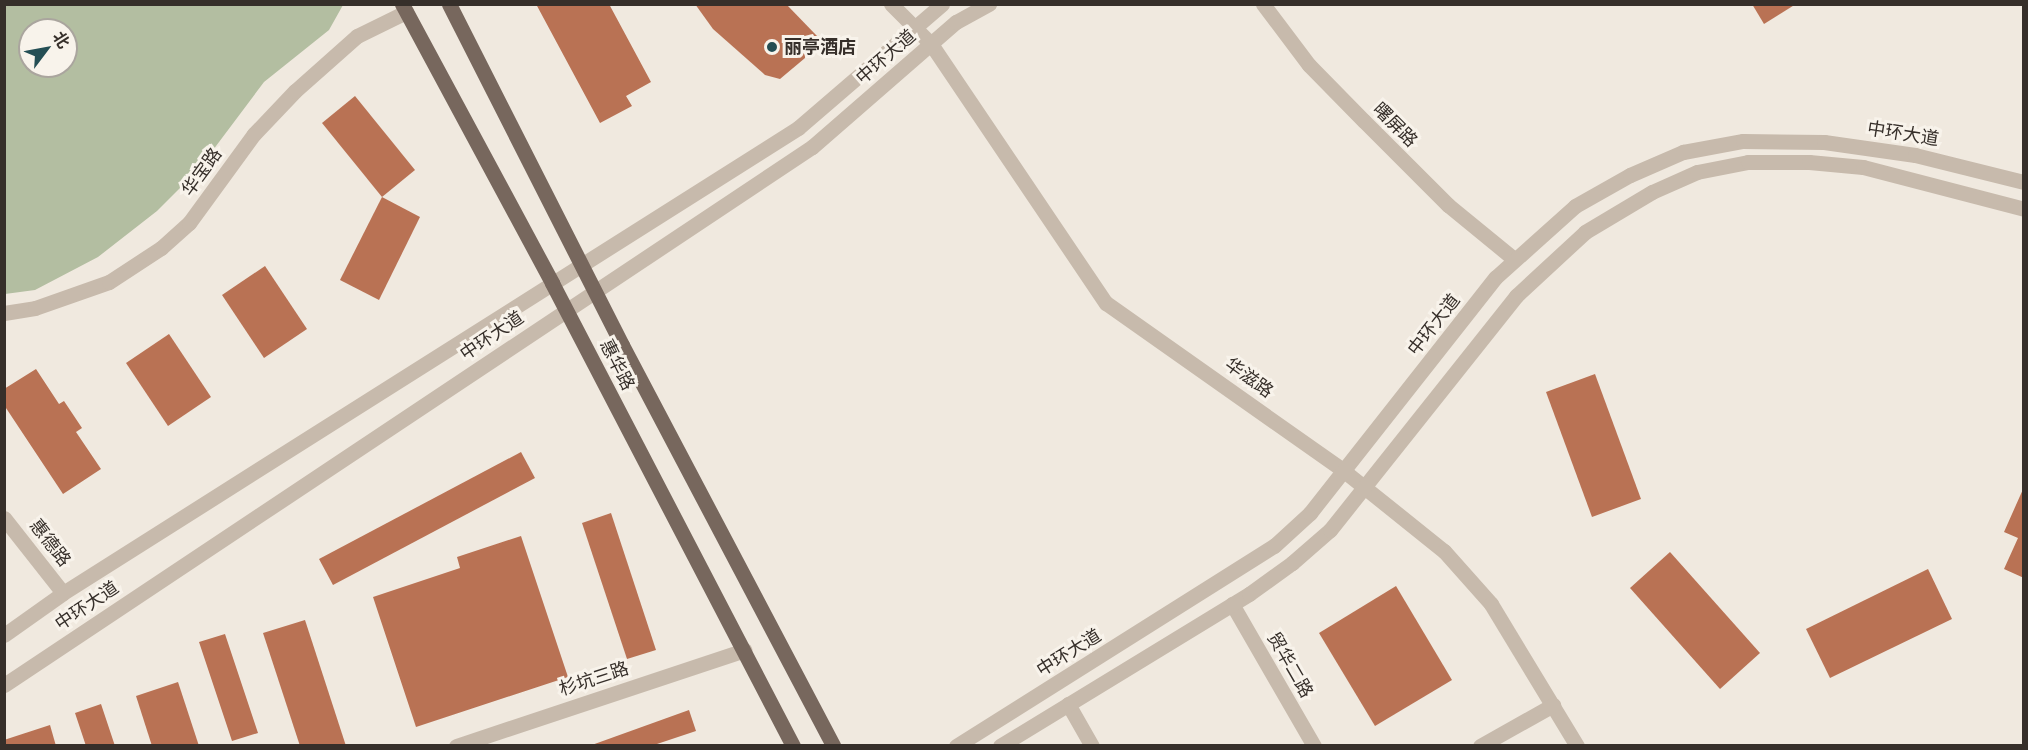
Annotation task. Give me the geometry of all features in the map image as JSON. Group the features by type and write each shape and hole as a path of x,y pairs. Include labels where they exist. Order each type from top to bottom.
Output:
{"main road":[{"name":"惠华路","path":"449,4 581,265 833,746"},
{"name":"惠华路","path":"404,8 567,310 793,746"}],"street":[{"name":"华滋路","path":"891,4 931,44 1106,303 1344,471 1363,489 1444,551 1491,604 1577,746"},
{"name":"中环大道","path":"4,635 63,593 798,128 942,4"},
{"name":"中环大道","path":"4,685 812,147 956,22 989,4"},
{"name":"曙屏路","path":"1263,4 1309,65 1364,121 1448,205 1514,259"},
{"name":"华宝路","path":"4,313 35,308 109,282 161,248 189,223 254,134 295,91 357,36 404,8"},
{"name":"中环大道","path":"956,746 1240,570 1310,513 1496,277 1575,206 1630,175 1683,152 1743,141 1824,142 1968,166 2024,182"},
{"path":"1000,746 1232,604 1315,543 1363,489 1516,296 1585,232 1652,192 1697,171 1748,162 1863,167 2024,209"},
{"name":"惠德路","path":"4,518 63,593"},
{"name":"贸华二路","path":"1232,604 1314,746"},
{"name":"杉坑三路","path":"456,746 744,650"},
{"path":"1068,704 1092,746"},
{"path":"1480,746 1553,705"}],"green space":[{"path":"5,4 343,5 329,30 264,82 198,170 157,211 98,257 35,290 5,294"}],"building":[{"path":"536,4 609,4 651,82 626,96 632,106 600,123"},
{"name":"丽亭酒店","path":"695,4 786,4 818,37 805,58 780,79 765,75 713,29"},
{"path":"1752,4 1796,4 1764,24"},
{"path":"355,96 415,170 382,197 322,123"},
{"path":"382,197 420,217 379,300 340,280"},
{"path":"265,266 307,329 264,358 222,295"},
{"path":"169,334 211,397 168,426 126,363"},
{"path":"36,369 59,404 64,401 82,428 76,432 101,469 63,494 4,405 4,389"},
{"path":"1595,374 1641,499 1592,517 1546,392"},
{"path":"521,452 535,478 333,585 319,559"},
{"path":"2024,487 2024,578 2004,569 2018,538 2004,532"},
{"path":"611,513 656,650 627,659 582,523"},
{"path":"521,536 568,677 416,727 373,597 460,568 457,557"},
{"path":"1670,552 1760,653 1720,689 1630,588"},
{"path":"1928,569 1952,619 1830,678 1806,629"},
{"path":"1396,586 1452,680 1375,726 1319,633"},
{"path":"305,620 346,746 300,746 263,633"},
{"path":"225,634 258,733 232,741 199,642"},
{"path":"178,682 199,746 152,746 136,696"},
{"path":"101,704 115,746 86,746 75,713"},
{"path":"689,710 696,731 651,746 589,746"},
{"path":"50,725 56,746 4,746 4,740"}],"place":[{"name":"丽亭酒店","path":"772,47"}]}
